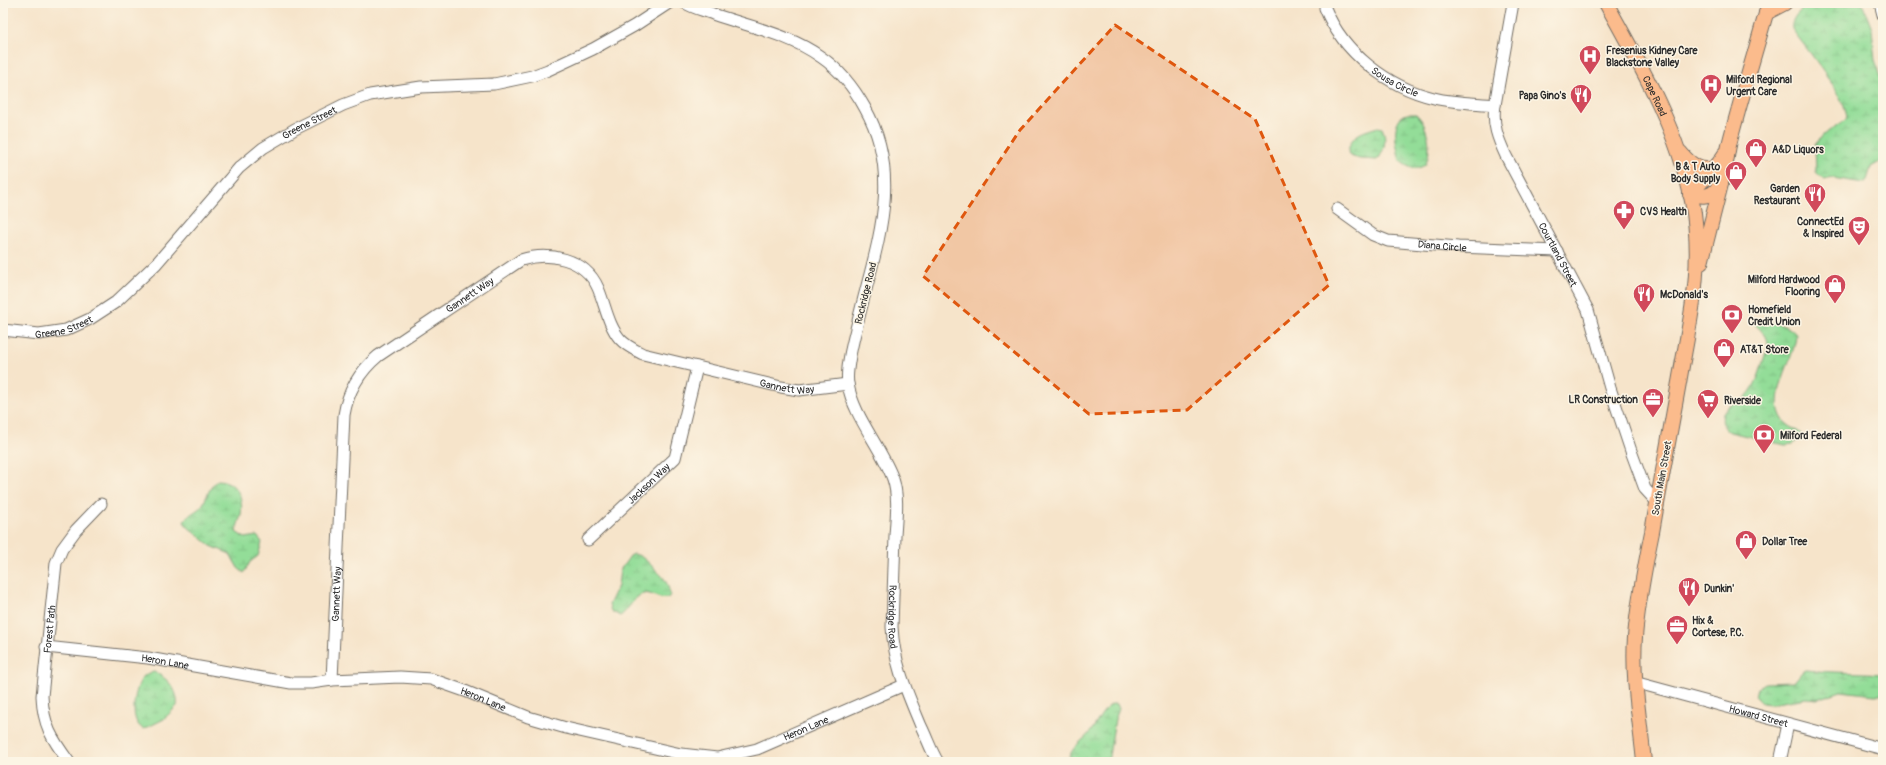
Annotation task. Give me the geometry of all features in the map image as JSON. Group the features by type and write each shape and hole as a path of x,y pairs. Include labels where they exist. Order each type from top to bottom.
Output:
{"main road":[{"name":"Cape Road","path":"1606,3 1645,76 1677,146 1690,194"},
{"path":"1697,274 1709,235 1729,144 1768,8 1785,3"},
{"path":"1690,194 1723,158 1729,144"},
{"path":"1677,146 1685,158 1697,167 1706,170 1716,166"},
{"path":"1690,194 1703,196 1709,195 1716,190 1722,179"},
{"name":"South Main Street","path":"1644,762 1634,682 1637,623 1657,502 1691,316 1697,274 1697,248 1690,194"}],"street":[{"name":"Greene Street","path":"3,330 39,334 66,330 90,320 116,302 156,264 240,168 263,148 295,129 343,105 370,95 421,87 494,84 532,76 593,49 639,23 669,3"},
{"name":"Rockridge Road","path":"685,3 787,38 821,57 851,86 862,103 876,132 885,166 886,190 884,213 854,343 848,384 856,406 888,466 894,482 896,515 892,627 897,665 904,685 938,762"},
{"name":"Courtland Street","path":"1513,3 1495,105 1494,123 1503,149 1588,310 1629,446 1645,489 1657,502"},
{"path":"1880,3 1883,15"},
{"name":"Sousa Circle","path":"1325,8 1336,29 1348,45 1371,67 1392,81 1416,93 1437,99 1495,105"},
{"name":"Diana Circle","path":"1337,209 1373,235 1388,241 1458,247 1557,252"},
{"name":"Gannett Way","path":"332,680 344,415 346,399 353,384 368,364 509,266 521,260 545,255 566,259 577,265 592,277 598,286 613,328 620,340 643,354 799,390 848,384"},
{"name":"Jackson Way","path":"588,540 675,458 697,367"},
{"name":"Forest Path","path":"69,762 58,748 45,724 42,696 54,572 58,556 76,530 101,504"},
{"name":"Heron Lane","path":"46,647 148,658 291,684 332,680 400,677 431,679 459,688 528,717 566,728 681,754 717,758 756,749 904,685"},
{"name":"Howard Street","path":"1634,682 1883,749"},
{"path":"1780,762 1788,724"}],"highlighted area":[{"path":"1115,25 1255,119 1329,285 1187,410 1089,414 923,276 1020,130"}],"green space":[{"path":"1809,3 1862,3 1872,29 1875,60 1883,81 1883,160 1871,167 1867,180 1863,183 1833,178 1824,180 1816,172 1815,145 1823,135 1847,119 1845,109 1833,86 1816,60 1792,29 1794,18"},
{"path":"1407,114 1416,114 1420,118 1424,124 1428,138 1429,153 1425,165 1418,168 1409,167 1400,161 1397,149 1396,128 1401,117"},
{"path":"1378,127 1382,128 1385,140 1383,151 1379,158 1377,160 1360,159 1350,156 1348,152 1349,146 1355,137 1362,132"},
{"path":"1752,320 1769,322 1789,328 1796,335 1791,356 1783,378 1778,401 1779,411 1784,421 1801,434 1800,438 1793,444 1785,445 1730,432 1726,429 1722,422 1722,417 1726,408 1745,398 1754,386 1760,373 1768,341 1765,334"},
{"path":"218,480 230,483 240,496 242,508 236,532 245,538 257,536 262,542 258,556 250,562 244,573 238,568 230,554 211,546 184,522 201,507 211,488"},
{"path":"634,554 644,559 663,577 669,589 670,595 665,599 646,593 640,595 620,616 611,611 609,605 618,586 620,570 630,556"},
{"path":"1805,670 1883,674 1883,694 1875,695 1841,691 1817,699 1806,698 1770,704 1762,703 1755,696 1757,689 1765,683 1794,682"},
{"path":"154,672 168,681 172,686 176,695 177,706 164,719 144,729 139,725 134,713 135,697 143,677"},
{"path":"1112,704 1117,704 1119,709 1115,719 1108,762 1069,762 1071,752 1088,735 1102,714"}],"place":[{"name":"Fresenius Kidney Care Blackstone Valley","path":"1590,76"},
{"name":"Milford Regional Urgent Care","path":"1711,104"},
{"name":"Papa Gino's","path":"1581,114"},
{"name":"A&D Liquors","path":"1756,168"},
{"name":"B & T Auto Body Supply","path":"1736,192"},
{"name":"Garden Restaurant","path":"1815,214"},
{"name":"CVS Health","path":"1624,230"},
{"name":"ConnectEd & Inspired","path":"1859,246"},
{"name":"Milford Hardwood Flooring","path":"1835,304"},
{"name":"McDonald's","path":"1644,314"},
{"name":"Homefield Credit Union","path":"1732,334"},
{"name":"AT&T Store","path":"1724,368"},
{"name":"LR Construction","path":"1653,418"},
{"name":"Riverside","path":"1708,420"},
{"name":"Milford Federal","path":"1764,454"},
{"name":"Dollar Tree","path":"1746,560"},
{"name":"Dunkin'","path":"1689,608"},
{"name":"Hix & Cortese, P.C.","path":"1677,646"}]}
